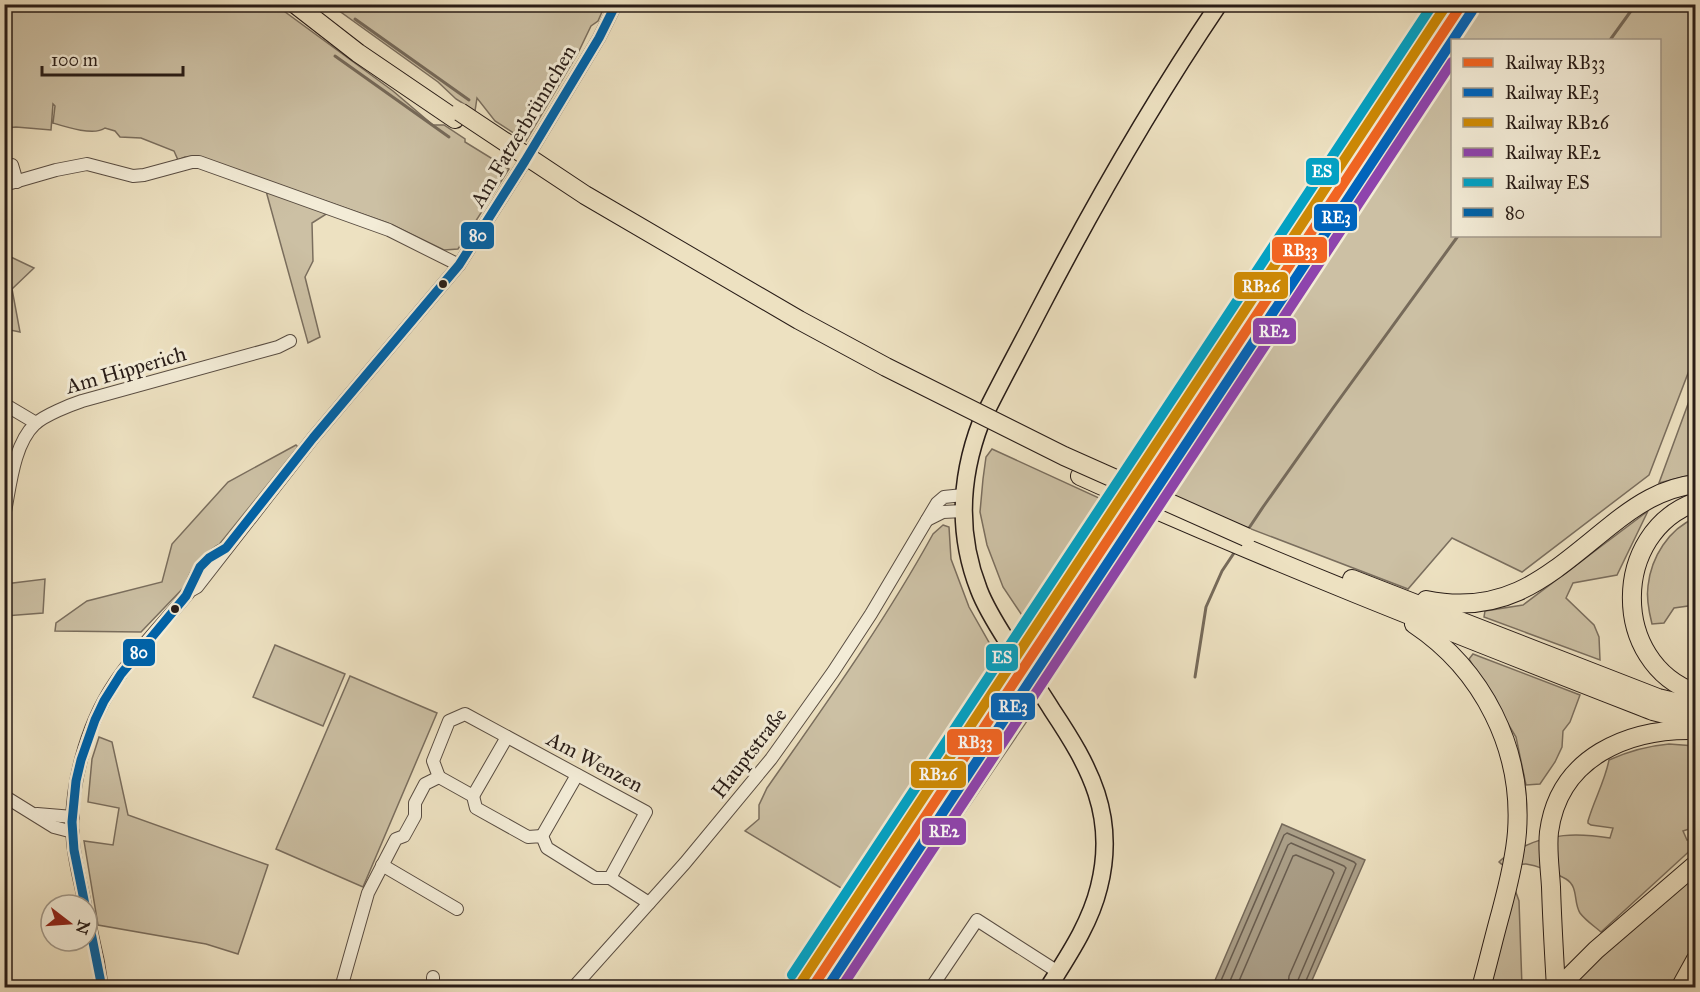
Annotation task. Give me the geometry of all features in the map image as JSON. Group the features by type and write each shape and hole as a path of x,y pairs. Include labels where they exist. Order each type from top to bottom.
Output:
{"highway":[{"path":"295,4 358,53 585,195 790,314 896,372 1144,493 1267,546 1658,698 1695,707"},
{"path":"312,4 457,116 555,186 656,250 760,311 970,423 1080,476 1203,531 1391,609 1653,711 1695,722"},
{"path":"1381,591 1459,604 1485,602 1510,596 1545,578 1641,503 1671,489 1695,484"},
{"path":"1695,502 1675,511 1664,520 1646,542 1635,568 1631,596 1640,640 1653,661 1670,679 1695,693"},
{"path":"1391,609 1423,630 1462,666 1482,693 1499,722 1513,765 1518,810 1514,855 1481,987"},
{"path":"1557,987 1548,846 1552,819 1562,793 1578,771 1598,753 1610,746 1646,735 1695,730"},
{"path":"1557,987 1695,864"},
{"path":"1680,987 1695,959"}],"main road":[{"path":"1048,987 1085,927 1096,901 1102,873 1104,844 1101,808 1090,774 1071,739 999,628 979,592 966,545 963,503 971,451 981,422 997,390 1101,195 1172,75 1218,4"}],"street":[{"name":"Am Fatzerbrünnchen","path":"83,893 73,832 79,766 99,709 115,682 190,591 194,577 201,566 226,548 314,438 459,265 599,38 616,4"},
{"path":"4,185 87,164 133,176 200,162 389,230 459,265"},
{"path":"4,167 12,165 17,182"},
{"name":"Am Hipperich","path":"36,423 82,401 278,347 290,341"},
{"path":"4,404 36,423 18,452 4,517"},
{"name":"Hauptstraße","path":"573,987 733,807 796,726 871,614 933,508 940,500 949,496 963,503"},
{"name":"Am Wenzen","path":"439,777 433,761 449,721 465,714 646,812 609,878"},
{"path":"507,737 473,796 476,808 528,837 542,836"},
{"path":"542,836 577,775"},
{"path":"341,987 368,892 396,839 404,836 415,816 415,803 425,784 439,777 473,796"},
{"path":"4,796 54,827 73,832"},
{"path":"33,813 73,817"},
{"path":"542,836 547,848 595,878 609,878 649,903"},
{"path":"382,865 457,909"},
{"path":"931,987 977,920 1058,972"},
{"path":"96,953 102,987"}],"shaded area":[{"path":"5,5 271,5 279,11 281,9 393,91 433,125 444,125 465,139 465,142 509,169 458,249 444,250 388,223 205,159 185,157 178,160 174,151 141,138 120,137 115,131 105,128 87,131 53,123 55,106 53,104 51,130 5,128"},
{"path":"331,5 605,5 598,21 591,26 578,53 526,141 495,121 477,98 475,111"},
{"path":"1475,5 1695,5 1695,355 1649,475 1522,572 1452,538 1408,589 1152,491 1451,41 1451,237 1661,237 1661,39 1452,39"},
{"path":"266,191 328,213 312,223 313,261 305,277 320,337 308,343"},
{"path":"5,256 34,268 12,289 20,332 5,329"},
{"path":"1695,385 1695,474 1659,483"},
{"path":"296,445 298,447 188,583 141,632 55,631 56,623 87,601 162,582 172,544 228,482"},
{"path":"992,449 1123,509 1038,639 1003,587 987,545 980,512 986,457"},
{"path":"1648,511 1617,575 1573,583 1566,598 1594,625 1599,637 1600,660 1484,617 1485,611 1523,605"},
{"path":"1695,518 1695,605 1674,608 1664,623 1652,624 1647,596 1650,575 1657,555 1677,529"},
{"path":"943,525 949,527 951,559 969,607 990,644 1013,677 863,901 745,831 759,819 759,805 767,788 874,632 933,534"},
{"path":"45,579 43,613 5,616 5,584"},
{"path":"275,645 345,674 323,726 253,697"},
{"path":"1473,654 1580,695 1570,722 1563,731 1562,747 1540,784 1526,785 1516,737 1469,659"},
{"path":"350,676 437,713 363,887 276,849"},
{"path":"1021,690 1034,709 1031,715 852,978 844,975 836,987 826,987"},
{"path":"99,737 112,742 128,815 268,865 238,954 206,944 99,925 99,893 93,893 84,841 113,845 119,808 88,802 92,759"},
{"path":"1669,744 1695,746 1695,827 1683,831 1687,840 1695,837 1695,846 1601,932 1580,913 1573,886 1566,879 1530,865 1509,867 1499,862 1530,844 1552,837 1586,835 1610,838 1613,828 1588,823 1609,760 1638,749"},
{"path":"1695,871 1695,945 1673,987 1565,988"},
{"path":"1513,884 1519,901 1522,987 1489,988"}],"water":[{"path":"1282,824 1365,860 1309,987 1220,987 1213,985"}],"waterway":[{"path":"1611,39 1636,4"},
{"path":"355,19 469,100"},
{"path":"335,56 449,137"},
{"path":"1247,531 1457,237"},
{"path":"1195,677 1206,607 1222,571 1236,550"}],"rail line":[{"name":"ES","path":"792,975 1433,4"},
{"name":"RB26","path":"802,981 1447,4"},
{"name":"RB33","path":"812,988 1462,4"},
{"name":"RE3","path":"1454,39 1472,11"},
{"name":"RE3","path":"827,988 1451,43"},
{"name":"RE2","path":"841,988 1451,64"}],"transit line":[{"name":"80","path":"83,893 74,850 72,822 76,781 81,760 104,701 121,674 186,596 200,567 209,558 226,548 313,438 459,265 599,38 616,4"},
{"name":"80","path":"95,953 102,988"}]}
